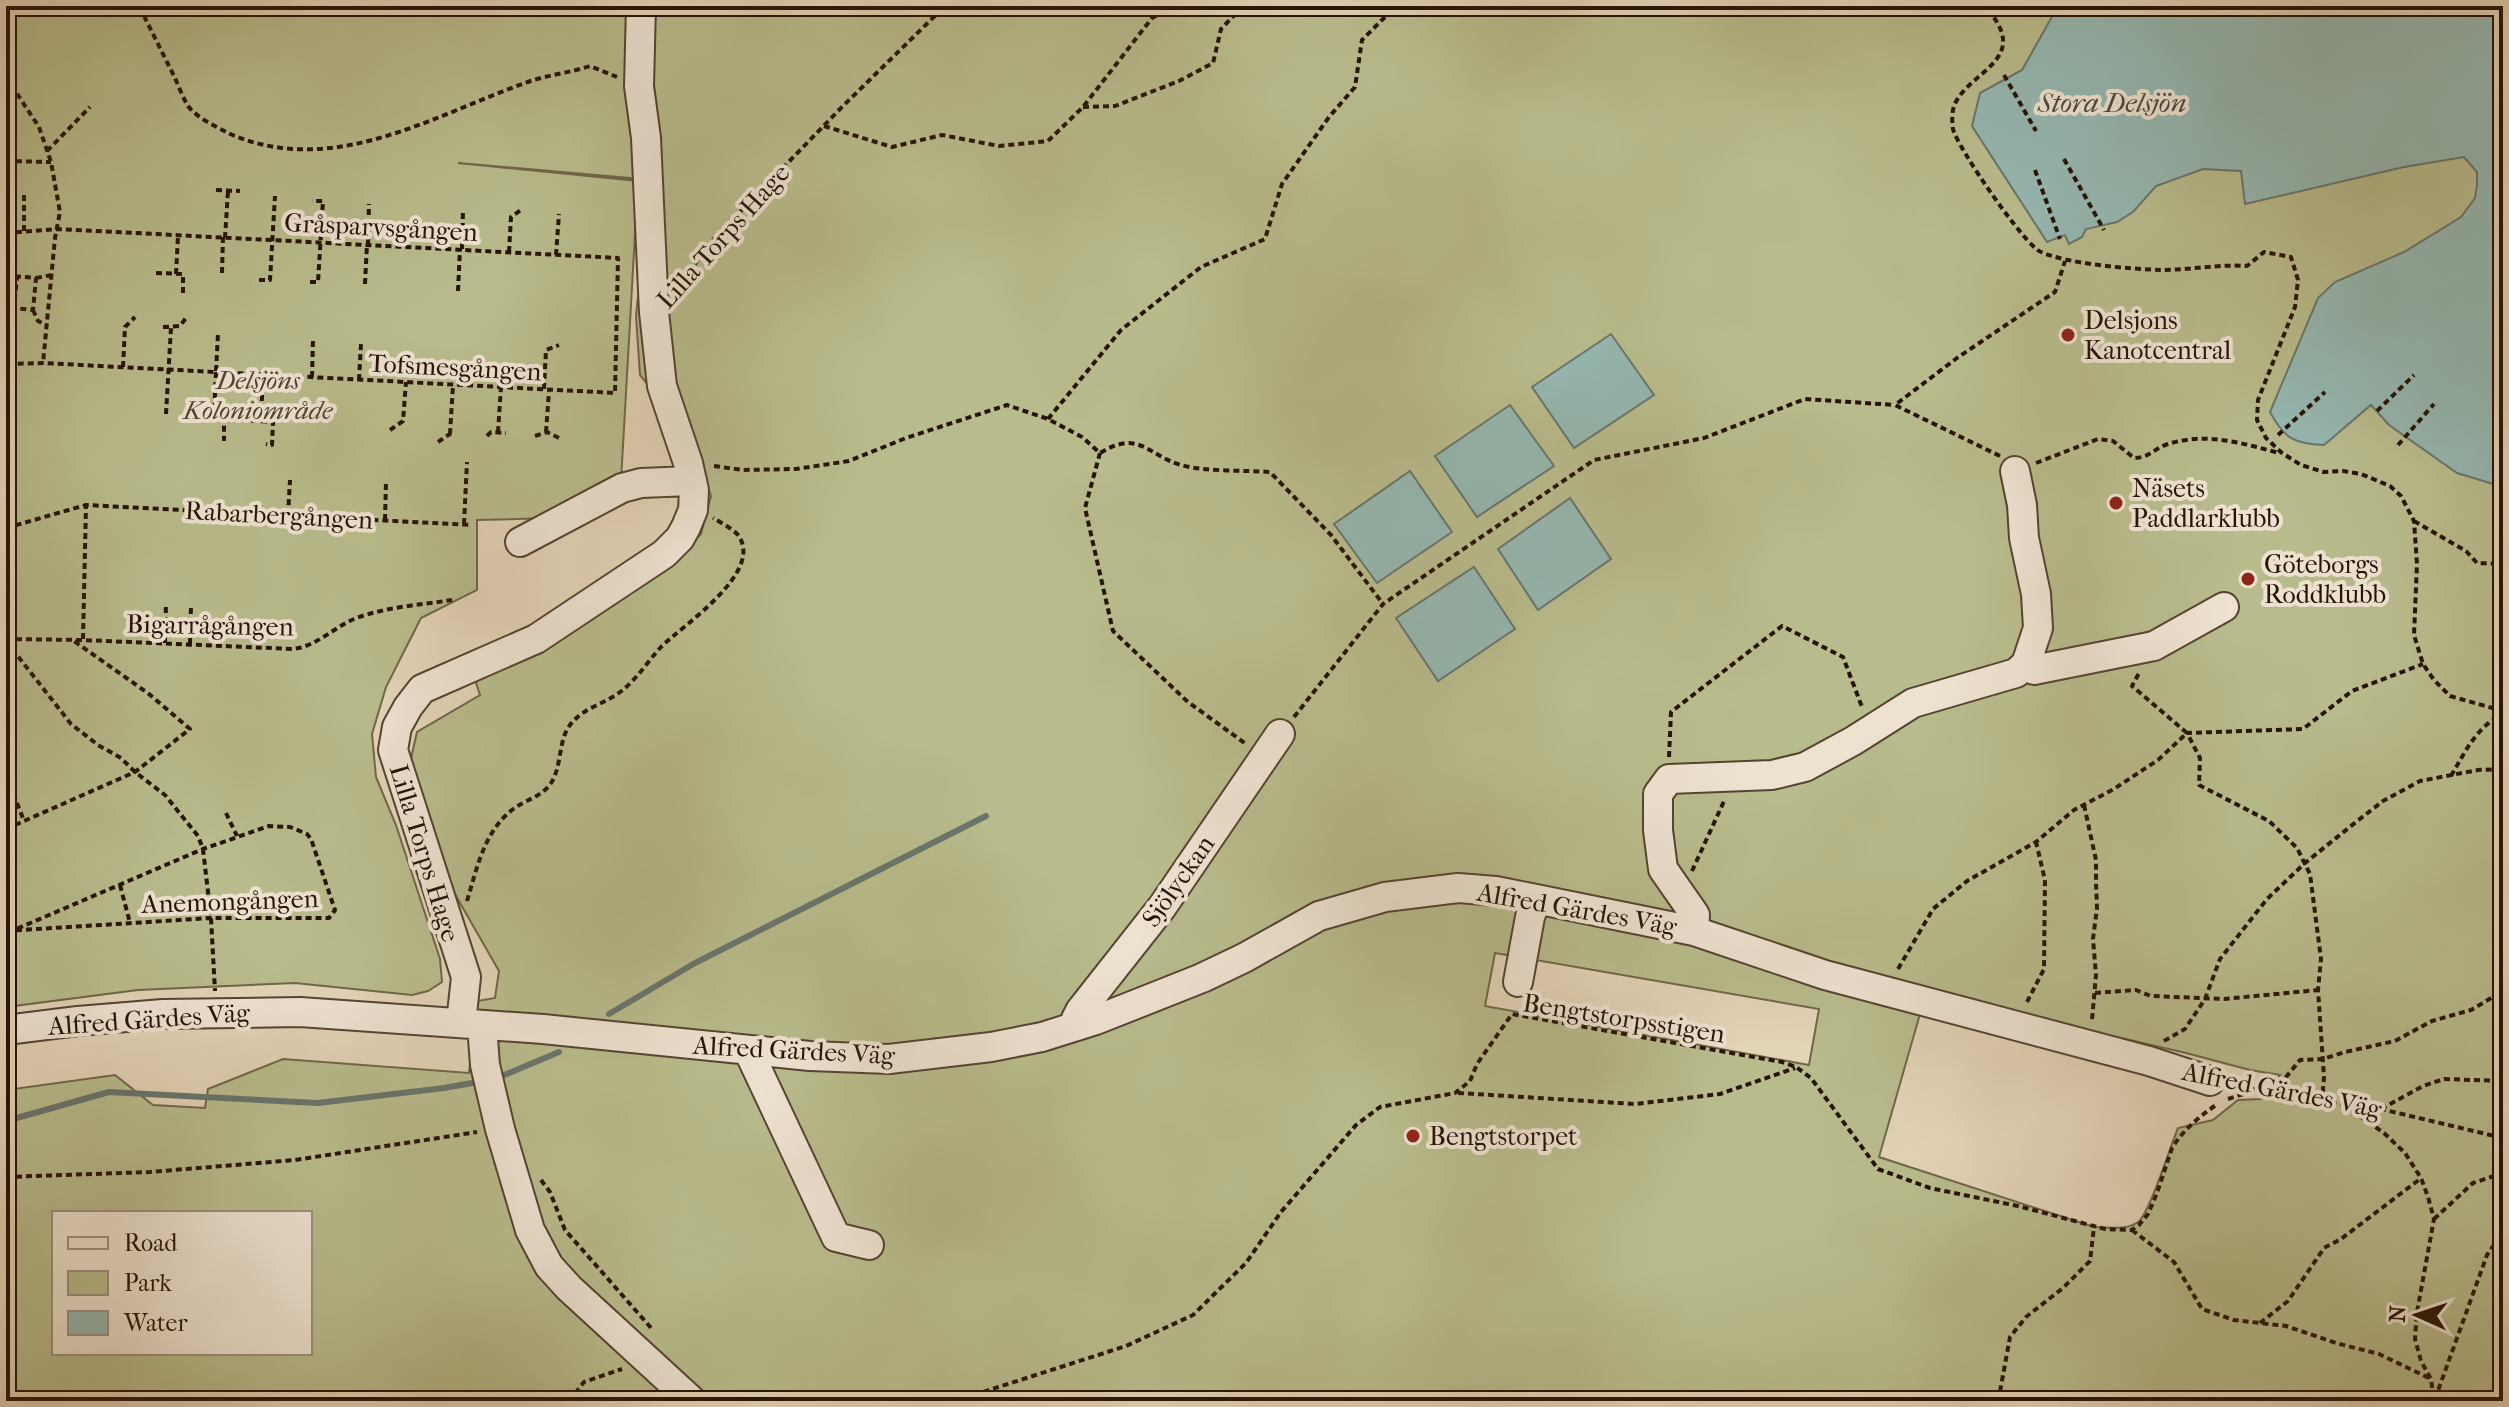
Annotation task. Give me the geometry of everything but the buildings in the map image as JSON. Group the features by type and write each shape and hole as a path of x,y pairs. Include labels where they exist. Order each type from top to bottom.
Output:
{"street":[{"path":"641,6 639,86 646,138 654,312"},
{"name":"Lilla Torps Hage","path":"654,312 662,386 694,490 693,510 680,538 664,554 619,586 536,639 422,689 397,727 393,750 466,977 472,1024 530,1230 549,1266 569,1288 654,1349 692,1401"},
{"path":"1669,779 1772,775 1805,767 1913,703 2016,673 2026,664 2038,628 2036,594 2024,538 2022,505 2015,471"},
{"path":"520,542 622,488 689,472"},
{"path":"2026,664 2034,670 2154,646 2224,607"},
{"name":"Sjölyckan","path":"1077,1026 1080,1011 1162,907 1272,745"},
{"name":"Alfred Gärdes Väg","path":"1669,779 1658,794 1663,869 1695,915 1694,931"},
{"name":"Alfred Gärdes Väg","path":"6,1030 107,1019 218,1013 315,1013 842,1058 889,1059 1011,1044 1077,1026 1202,978 1319,916 1385,897 1458,888 1496,891 1694,931 1825,975 2149,1061 2210,1081"},
{"path":"1518,982 1536,900"},
{"path":"748,1050 836,1237 869,1245"}],"path":[{"path":"143,6 145,18 189,107 213,126 244,140 290,148 315,151 339,148 398,133 529,81 590,66 639,86"},
{"name":"Lilla Torps Hage","path":"654,312 664,310 708,245 945,6"},
{"path":"824,126 892,147 942,135 999,146 1048,141 1083,107 1152,18 1178,6"},
{"path":"1083,107 1115,106 1179,81 1213,63 1221,29 1243,6"},
{"path":"1048,419 1121,330 1201,267 1265,239 1282,184 1329,117 1355,87 1362,40 1396,6"},
{"path":"1978,6 1989,10 1999,26 2004,38 2003,52 1957,100 1953,130 1973,165 2037,251 2065,261 2162,270 2221,264 2247,266 2264,252 2291,257 2298,280 2295,307 2258,400 2257,420 2266,438 2301,465 2324,472 2361,474 2390,486 2401,496 2414,521 2417,564 2414,635 2423,664 2450,696 2503,712"},
{"path":"2004,75 2036,131"},
{"path":"6,77 39,127 51,162 60,212 43,363"},
{"path":"47,151 90,107"},
{"path":"2064,159 2104,230"},
{"path":"6,161 51,162"},
{"path":"2035,170 2060,239"},
{"path":"216,190 240,191"},
{"path":"222,273 228,191"},
{"path":"24,195 24,232"},
{"path":"259,280 270,280 275,196"},
{"path":"310,282 318,282 323,201 312,201"},
{"path":"365,284 369,204"},
{"path":"458,291 463,210"},
{"path":"509,252 511,217 521,210"},
{"path":"556,255 559,214"},
{"name":"Gråsparvsgången","path":"7,233 58,229 618,258 615,393"},
{"path":"6,244 7,233"},
{"path":"176,274 178,235"},
{"path":"1895,405 1957,358 2055,292 2065,261"},
{"path":"6,272 17,277 52,275"},
{"path":"156,273 183,274 183,293"},
{"path":"9,313 14,308 17,277"},
{"path":"36,278 33,310 38,321 47,325"},
{"path":"14,308 33,310"},
{"path":"123,367 125,327 135,317"},
{"path":"163,327 180,326 186,318"},
{"path":"166,414 171,328"},
{"path":"214,416 218,334"},
{"path":"312,377 313,340"},
{"path":"359,380 361,344"},
{"path":"546,432 546,350 559,345"},
{"name":"Tofsmesgången","path":"6,364 43,363 615,393"},
{"path":"261,421 263,374"},
{"path":"2377,411 2414,375"},
{"path":"390,430 403,421 406,382"},
{"path":"438,442 452,434 453,384"},
{"path":"498,432 501,387"},
{"path":"2278,435 2325,392"},
{"path":"1383,604 1331,535 1270,472 1181,465 1141,445 1115,443 1100,453 1085,508 1113,631 1188,702 1272,745 1383,604 1594,460 1704,438 1805,399 1895,405 1993,452 2009,461 2015,471 2098,439 2113,441 2134,458 2147,456 2166,444 2222,438 2282,453"},
{"path":"2398,445 2434,404"},
{"path":"689,472 796,469 849,461 906,438 1007,405 1048,419 1082,437 1100,453"},
{"path":"199,421 214,416 224,421 224,441"},
{"path":"241,420 273,422 272,445 266,444"},
{"path":"487,436 491,432 506,433"},
{"path":"535,436 546,432 559,438"},
{"path":"464,524 467,462"},
{"path":"288,515 290,480"},
{"path":"385,520 386,481"},
{"path":"83,640 86,505"},
{"name":"Rabarbergången","path":"6,528 86,505 472,525"},
{"path":"450,933 460,926 486,843 498,822 549,786 568,727 577,717 606,703 627,687 661,647 717,597 742,565 744,551 738,535 716,519 693,510"},
{"path":"2414,521 2466,551 2477,563 2503,564"},
{"name":"Bigarrågången","path":"6,640 72,639 282,650 301,648 356,618 452,600"},
{"path":"165,643 166,603"},
{"path":"190,644 191,604"},
{"path":"1669,779 1671,712 1782,626 1843,657 1870,730"},
{"path":"6,829 135,772 190,729 149,694 72,639"},
{"path":"6,640 71,724 121,758 165,795 188,822 203,849 218,1013"},
{"path":"2154,646 2132,686 2187,733 2200,758 2199,785 2269,821 2297,848 2310,874 2321,959 2318,990 2323,1059 2322,1102"},
{"path":"1884,991 1933,909 1967,881 2036,842 2074,810 2114,789 2158,760 2187,733 2303,729 2352,691 2423,664"},
{"path":"2451,776 2475,735 2503,712"},
{"path":"2162,1042 2185,1029 2205,999 2220,959 2267,899 2305,863 2383,801 2420,781 2478,770 2503,769"},
{"path":"6,775 24,822"},
{"path":"1681,895 1736,775"},
{"path":"2084,805 2096,860 2097,908 2093,939 2095,993 2088,1045"},
{"path":"226,813 238,837"},
{"name":"Anemongången","path":"6,931 211,918 329,918 335,910 311,839 290,827 269,826 203,849 14,930"},
{"path":"2008,1025 2007,1012 2028,1001 2044,969 2045,880 2036,842"},
{"path":"120,885 130,923"},
{"path":"2095,993 2136,990 2151,996 2224,999 2318,990"},
{"path":"2273,1093 2300,1060 2323,1059 2395,1041 2432,1021 2471,1010 2503,991"},
{"name":"Bengtstorpsstigen","path":"1455,1093 1470,1081 1477,1064 1512,1014 1796,1067"},
{"path":"955,1401 1126,1346 1193,1315 1246,1263 1281,1212 1356,1125 1380,1107 1455,1093 1635,1104 1720,1094 1796,1067 1811,1078 1878,1169 1930,1188 2018,1206 2094,1227 2132,1230 2174,1262 2202,1309 2234,1320 2286,1326 2379,1354 2431,1379"},
{"path":"2381,1109 2423,1086 2444,1079 2503,1081"},
{"name":"Alfred Gärdes Väg","path":"2210,1081 2322,1102 2381,1109 2503,1138"},
{"path":"2132,1230 2148,1214 2172,1148 2186,1129 2217,1104 2256,1090"},
{"path":"2343,1104 2384,1133 2405,1153 2421,1178 2434,1219 2415,1339 2421,1361 2431,1379 2434,1401"},
{"path":"6,1177 150,1172 295,1160 500,1129"},
{"path":"537,1173 550,1192 565,1230 654,1349 584,1382 569,1401"},
{"path":"2434,1219 2473,1183 2503,1173"},
{"path":"2260,1323 2288,1301 2324,1248 2341,1239 2421,1178"},
{"path":"2000,1401 2010,1337 2026,1317 2063,1288 2090,1261 2094,1227"},
{"path":"2434,1401 2487,1255 2503,1232"}],"green space":[{"name":"Delsjöns Koloniområde","path":"6,6 2503,6 2503,1401 6,1401 6,1090 115,1075 153,1105 205,1108 208,1089 283,1059 469,1073 477,1001 495,998 499,971 448,882 410,763 417,732 480,695 473,674 573,626 624,597 674,562 701,534 711,496 689,435 640,375 636,316 643,247 641,179 458,163 638,181 621,481 554,518 477,520 477,590 421,618 386,687 372,734 376,777 396,825 440,959 442,982 428,991 412,995 295,983 138,990 6,1007","holes":["1495,953 1819,1009 1809,1065 1485,1006","1926,993 2250,1070 2280,1075 2262,1099 2238,1100 2213,1120 2178,1128 2160,1178 2138,1222 2128,1227 2094,1227 1879,1157"]}],"water":[{"name":"Stora Delsjön","path":"2058,6 2503,6 2503,487 2457,473 2389,425 2371,405 2324,445 2291,438 2270,412 2318,298 2335,282 2404,252 2461,217 2475,198 2477,185 2477,172 2464,157 2404,167 2245,204 2241,171 2203,169 2156,186 2133,212 2117,222 2086,229 2082,237 2069,244 2065,235 2047,242 1972,126 1980,93 2022,70"},
{"path":"1611,334 1654,395 1574,448 1532,387"},
{"path":"1510,405 1554,466 1477,517 1435,456"},
{"path":"1410,471 1452,532 1377,583 1334,524"},
{"path":"1570,498 1611,559 1538,610 1498,549"},
{"path":"1474,567 1515,629 1438,681 1396,618"}],"waterway":[{"path":"609,1014 695,963 986,816"},
{"path":"497,1078 559,1052"},
{"path":"6,1121 109,1092 318,1103 478,1082"}],"place":[{"name":"Delsjons Kanotcentral","path":"2068,335"},
{"name":"Näsets Paddlarklubb","path":"2116,503"},
{"name":"Göteborgs Roddklubb","path":"2248,579"},
{"name":"Bengtstorpet","path":"1413,1136"}]}
